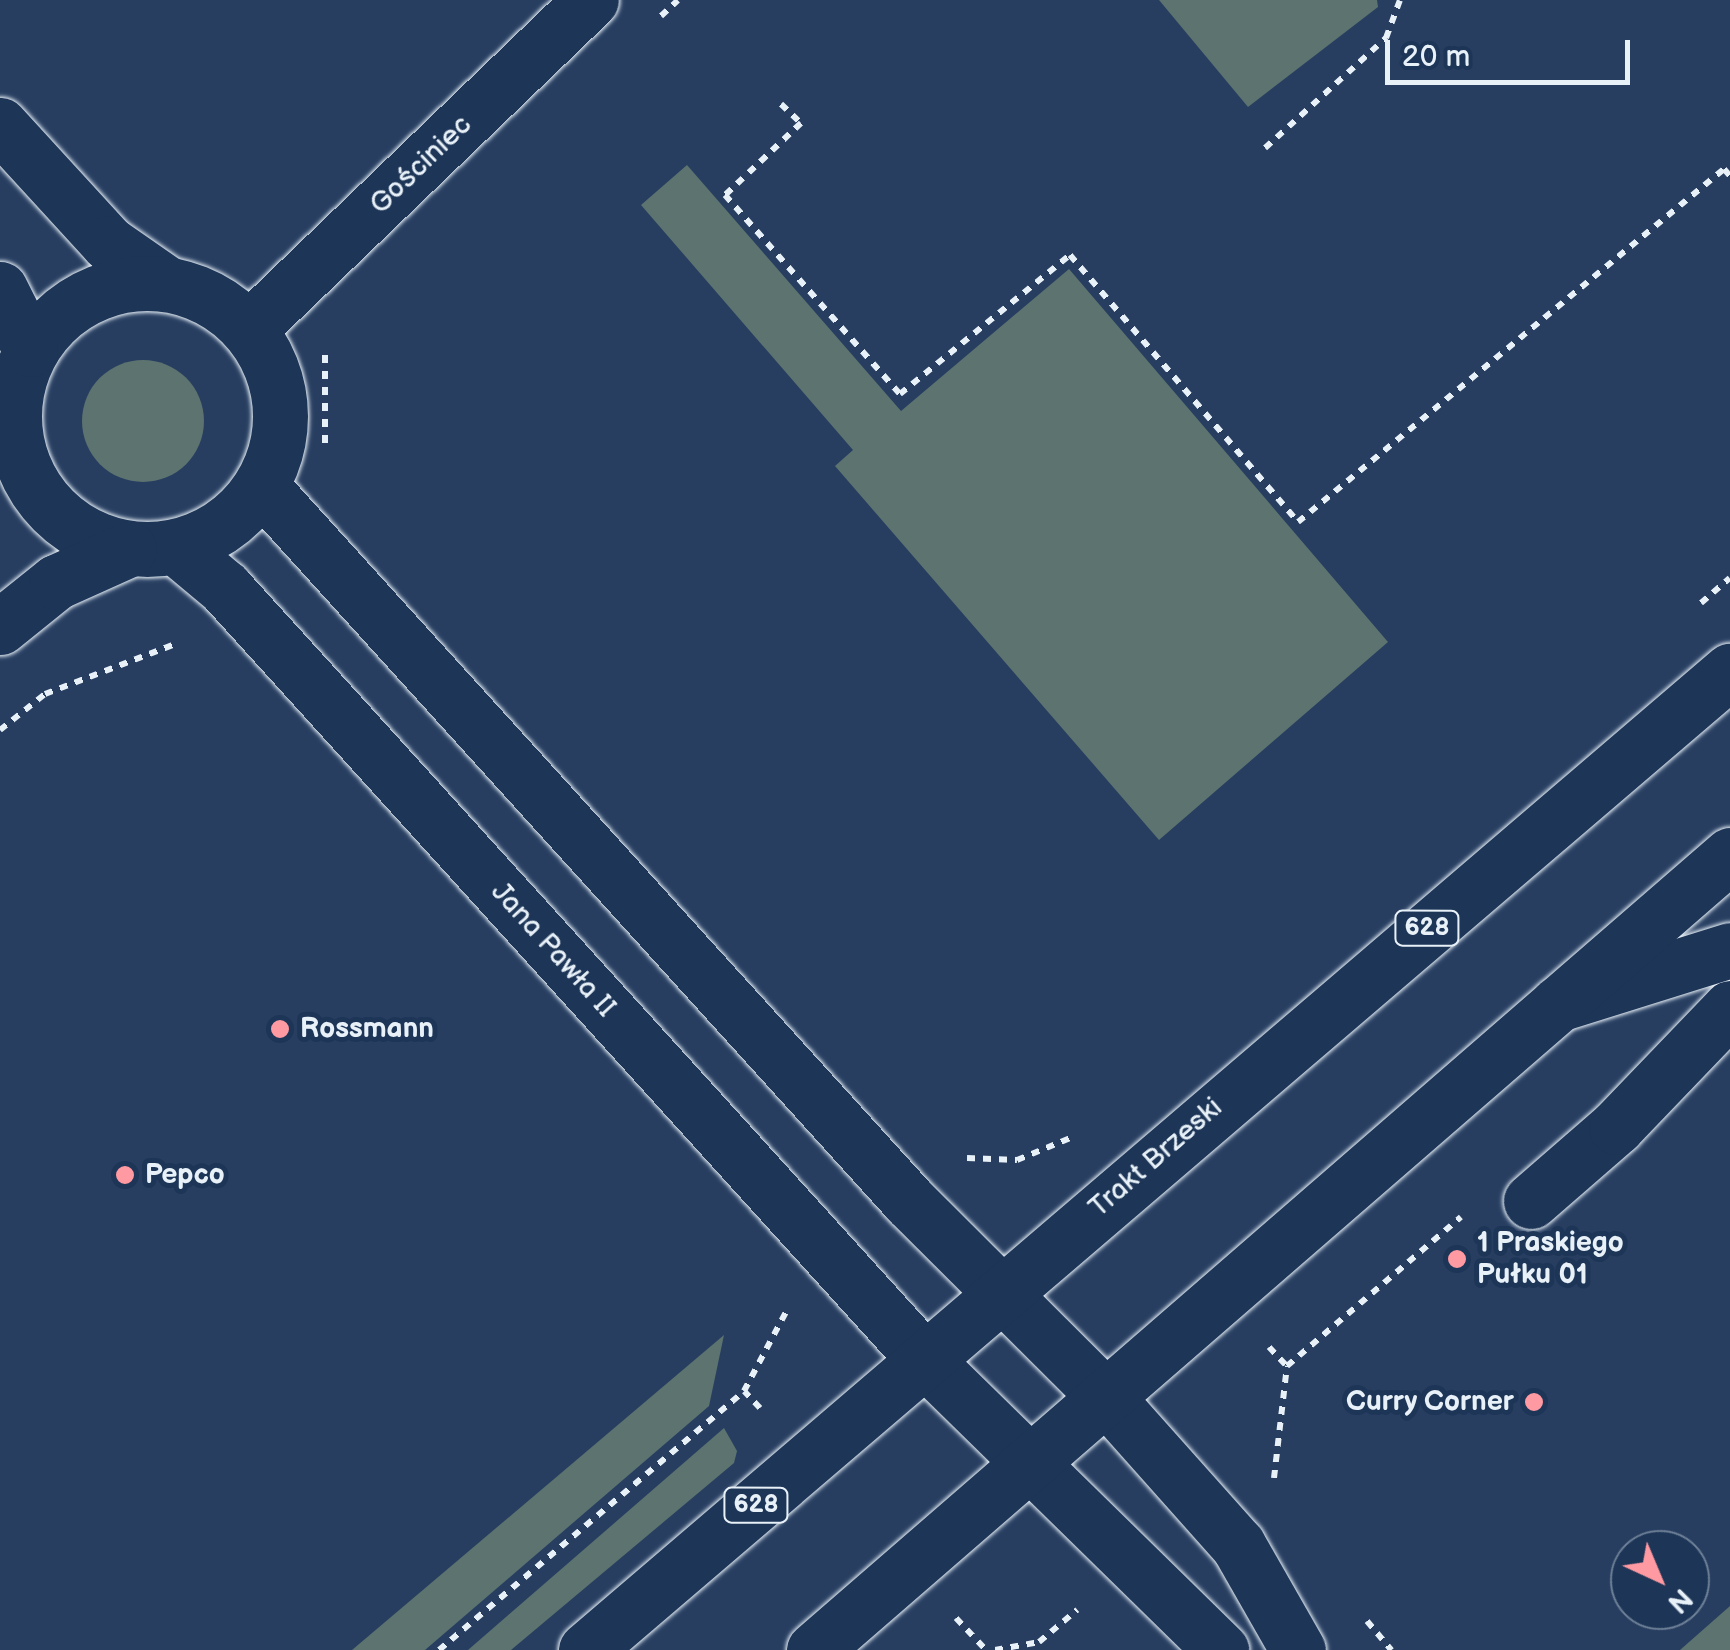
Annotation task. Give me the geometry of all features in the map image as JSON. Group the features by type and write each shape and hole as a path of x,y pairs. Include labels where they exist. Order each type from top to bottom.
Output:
{"street":[{"name":"Gościniec","path":"250,328 592,0"},
{"path":"0,125 108,243 164,282 209,296 250,328 274,370 281,415 260,486 236,516 56,582 0,626"},
{"path":"152,548 62,520 8,466 14,393 30,349 67,310 113,286 164,282"},
{"path":"0,288 30,349"},
{"path":"260,486 998,1294 1106,1397 1238,1546 1298,1650"},
{"name":"Jana Pawła II","path":"152,548 226,588 924,1359 1221,1650"},
{"name":"Trakt Brzeski","path":"586,1650 1730,671"},
{"path":"814,1650 1730,855"},
{"path":"1558,1004 1730,950"},
{"path":"1530,1201 1616,1127 1730,1008"}],"path":[{"path":"1265,148 1386,38 1400,0"},
{"path":"781,104 801,123 725,194 900,394 1070,255 1298,522 1724,168 1730,176"},
{"path":"958,1158 1017,1160 1078,1134"},
{"path":"1272,1446 1287,1366 1510,1176 1530,1201"},
{"path":"438,1650 744,1391"}],"green space":[{"path":"1159,0 1377,0 1378,7 1248,107"},
{"path":"687,165 901,411 1069,269 1388,642 1159,840 835,466 853,450 641,205"},
{"path":"143,360 166,365 186,378 199,398 204,421 199,444 186,464 166,477 143,482 120,477 100,464 87,444 82,421 87,398 100,378 120,365"},
{"path":"724,1335 709,1406 425,1650 352,1650"},
{"path":"724,1428 737,1451 734,1463 511,1650 468,1650"},
{"path":"1730,1606 1730,1650 1680,1650 1703,1630 1710,1630 1710,1624"}],"place":[{"name":"Rossmann","path":"280,1029"},
{"name":"Pepco","path":"125,1175"},
{"name":"1 Praskiego Pułku 01","path":"1457,1259"},
{"name":"Curry Corner","path":"1534,1402"}]}
